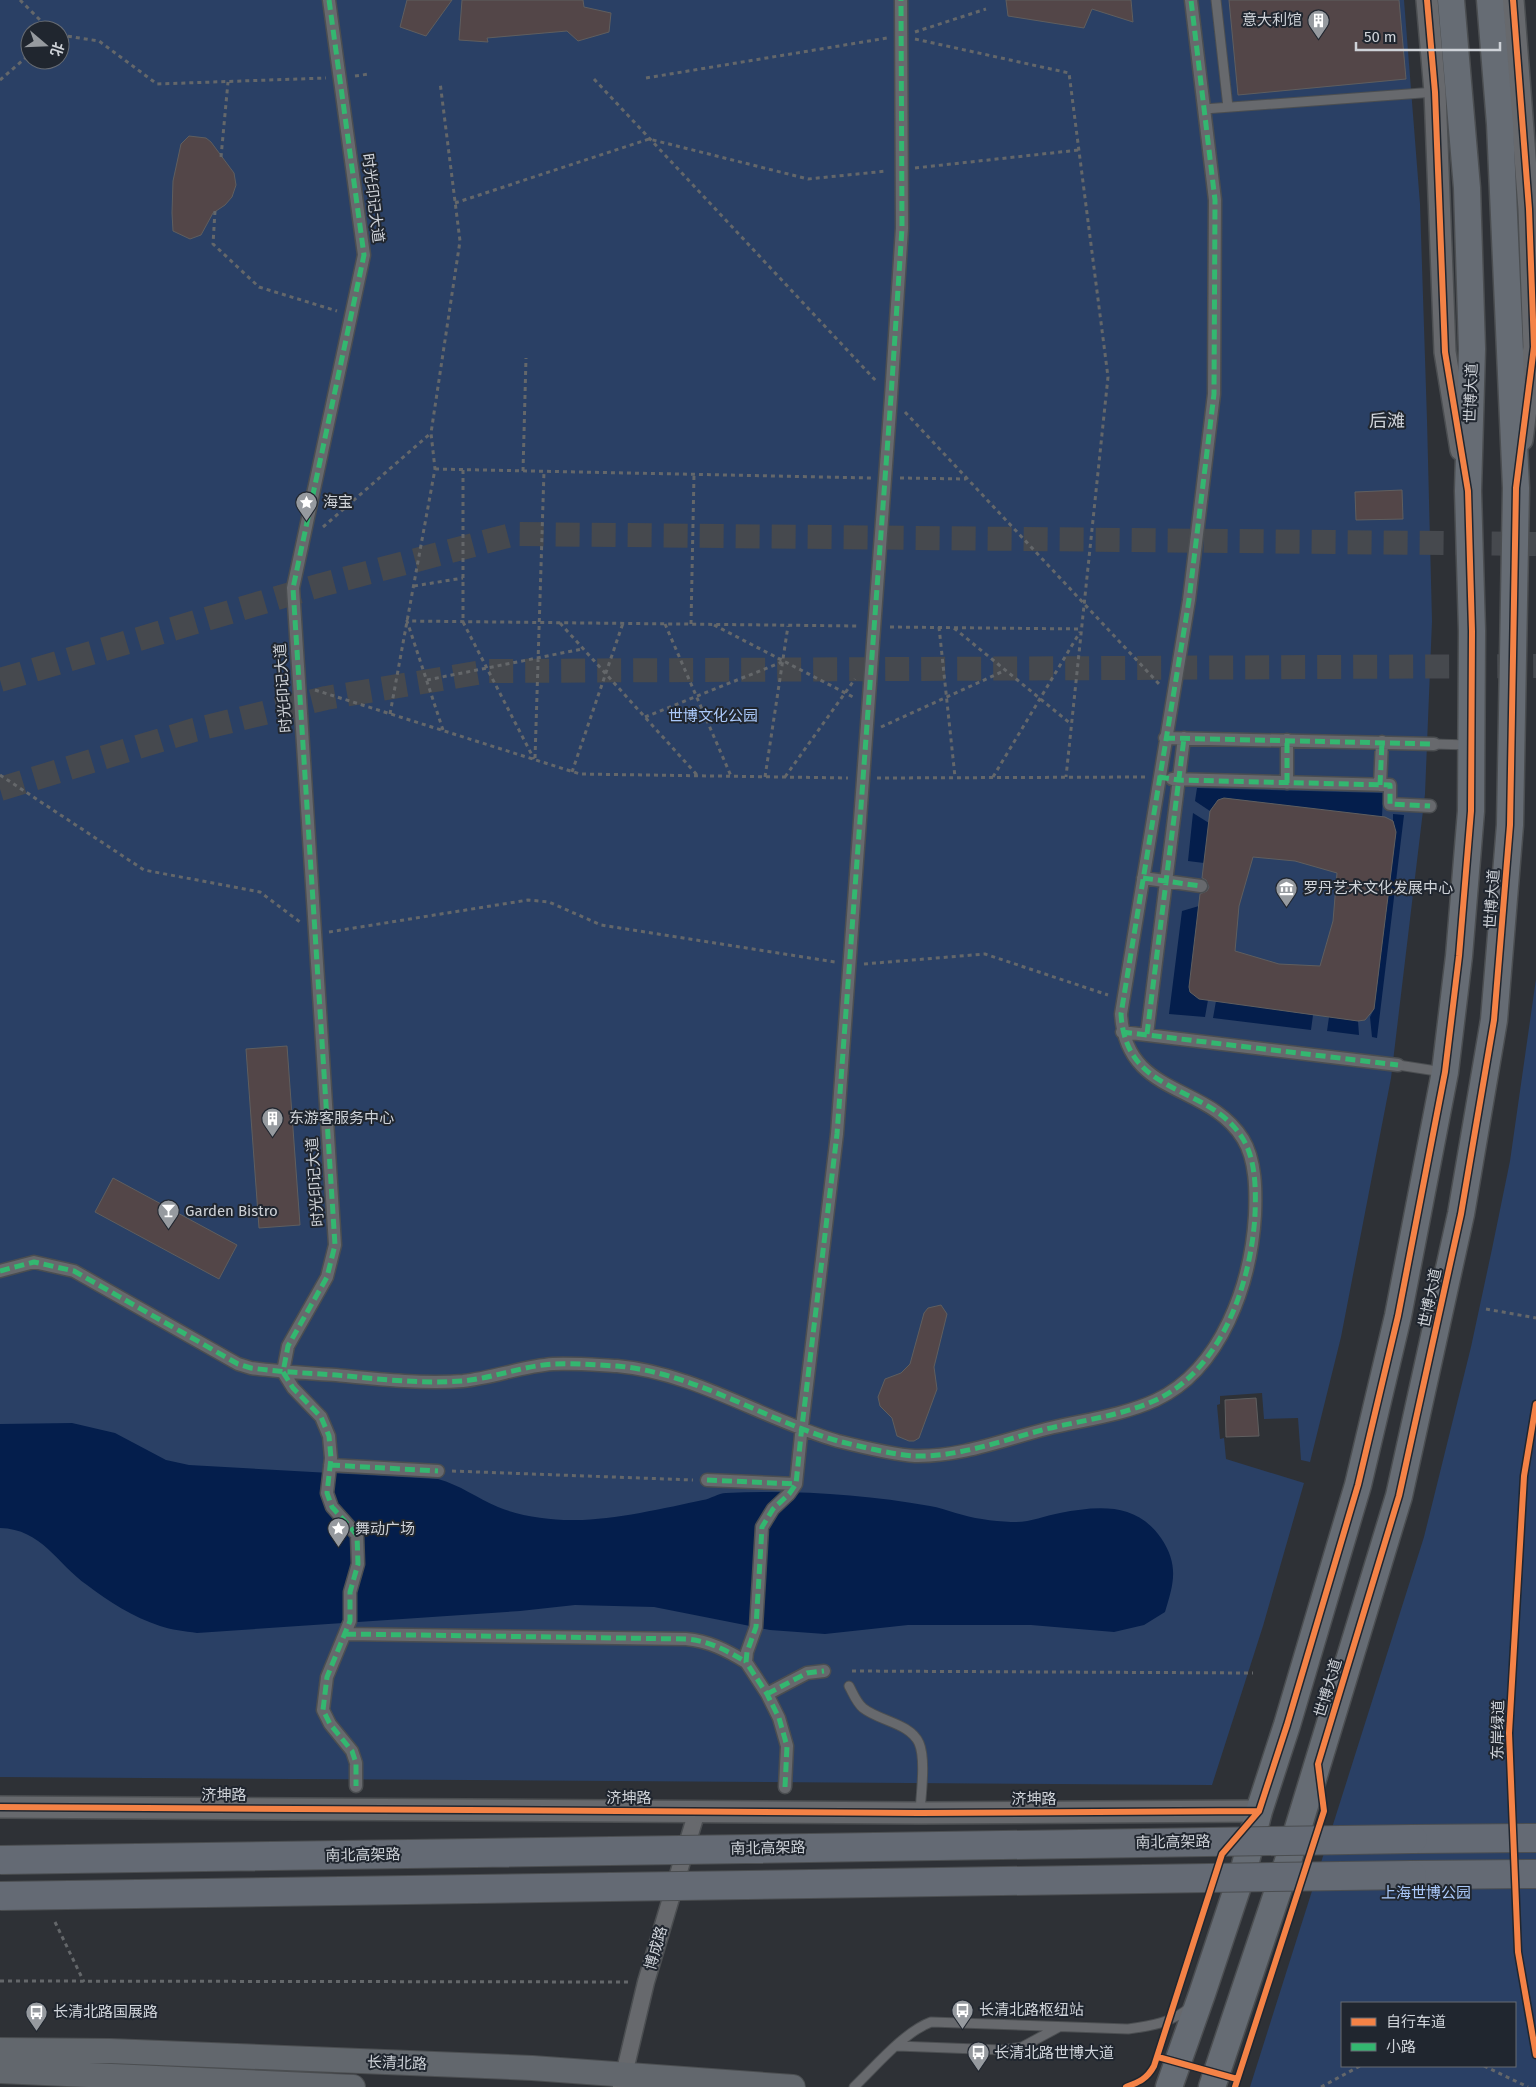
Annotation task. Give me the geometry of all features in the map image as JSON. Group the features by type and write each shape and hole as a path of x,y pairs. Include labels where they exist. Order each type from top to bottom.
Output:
{"highway":[{"name":"南北高架路","path":"0,1860 1536,1838"},
{"path":"0,1896 1536,1874"}],"main road":[{"name":"世博大道","path":"1169,2087 1245,1865 1259,1810 1287,1725 1358,1485 1398,1316 1445,1072 1464,898 1471,811 1472,631 1468,491 1472,349 1467,188 1451,0"},
{"name":"世博大道","path":"1212,2087 1292,1848 1398,1496 1461,1214 1494,1020 1510,825 1516,488 1500,124 1490,0"},
{"name":"长清北路","path":"0,2050 110,2051 532,2068 622,2081 793,2087"},
{"name":"长清北路","path":"0,2071 102,2080 353,2087"}],"street":[{"name":"时光印记大道","path":"283,1372 288,1346 326,1277 335,1245 293,588 349,315 364,254 329,0"},
{"path":"746,1662 747,1652 756,1627 762,1527 772,1509 796,1484 837,1134 902,228 901,0"},
{"path":"0,1270 34,1262 74,1271 238,1364 283,1372 395,1381 464,1381 553,1364 621,1366 673,1378 838,1441 914,1456 970,1450 1048,1429 1115,1415 1154,1401 1170,1392 1187,1378 1212,1351 1230,1318 1245,1279 1252,1244 1254,1171 1245,1141 1230,1122 1210,1108 1151,1075 1140,1066 1130,1051 1122,1032 1123,1000 1189,600 1214,394 1215,200 1191,0"},
{"path":"1427,0 1435,92 1445,352 1468,491"},
{"path":"1513,0 1525,139 1534,280 1534,347 1516,488"},
{"path":"1165,738 1434,744"},
{"path":"1146,1034 1184,738"},
{"path":"1287,740 1287,783"},
{"path":"1380,785 1382,742"},
{"path":"1159,776 1178,780 1390,785 1390,804 1430,806"},
{"path":"1142,878 1201,886"},
{"path":"1122,1032 1398,1065"},
{"path":"283,1372 293,1388 321,1417 328,1436 330,1465 327,1494 332,1507 357,1535 358,1564 350,1592 350,1621 327,1677 323,1710 330,1724 352,1751 356,1763 356,1786"},
{"path":"330,1465 438,1471"},
{"path":"706,1480 796,1484"},
{"path":"346,1634 704,1641 723,1648 746,1662 768,1694 779,1718 787,1746 786,1787"},
{"path":"768,1694 792,1679 807,1673 824,1671"},
{"name":"济坤路","path":"0,1807 920,1813 1259,1810"},
{"name":"博成路","path":"622,2081 646,1982 697,1811"},
{"path":"102,2080 110,2051"}],"lane":[{"path":"1216,0 1228,107"},
{"path":"1204,109 1435,92"},
{"path":"1434,744 1471,745"},
{"path":"1398,1065 1445,1072"},
{"path":"849,1686 864,1708 909,1732 918,1742 921,1754 920,1813"},
{"path":"854,2087 897,2046 921,2026 931,2022 1128,2029 1157,2025 1182,2013 1202,1994"},
{"path":"897,2046 1003,2050 1022,2048 1060,2026"}],"path":[{"path":"20,0 40,20"},
{"path":"646,78 901,36 986,9"},
{"path":"901,36 1069,73 1108,377 1066,777"},
{"path":"70,37 99,41 157,84 341,78 369,74"},
{"path":"0,80 20,63"},
{"path":"221,157 228,82"},
{"path":"390,714 435,469 431,433 460,241 440,82"},
{"path":"455,203 649,139 808,179 1079,150"},
{"path":"215,211 213,244 259,287 349,315"},
{"path":"523,471 526,358"},
{"path":"302,545 431,433"},
{"path":"435,469 968,479"},
{"path":"463,470 463,622 535,760"},
{"path":"535,760 544,472"},
{"path":"691,624 694,474"},
{"path":"414,586 462,578"},
{"path":"407,621 1082,629"},
{"path":"407,621 443,731"},
{"path":"559,623 698,776"},
{"path":"572,772 623,623"},
{"path":"665,624 731,776"},
{"path":"713,625 869,705"},
{"path":"765,777 788,626"},
{"path":"939,627 955,778"},
{"path":"954,627 1071,724"},
{"path":"993,777 1082,629"},
{"path":"426,680 583,649"},
{"path":"786,777 872,654"},
{"path":"645,717 782,662"},
{"path":"867,734 1006,670"},
{"path":"299,685 580,774 863,778 1159,776"},
{"path":"0,775 144,870 260,892 316,934 528,900 549,902 601,925 850,965 985,954 1123,1000"},
{"path":"1486,1308 1536,1318"},
{"path":"438,1471 706,1480"},
{"path":"824,1671 1253,1673"},
{"path":"55,1922 84,1982"},
{"path":"0,1981 646,1982"},
{"path":"1321,2087 1358,2067"},
{"path":"1486,2067 1528,2087"}],"green space":[{"name":"世博文化公园","path":"0,0 1404,0 1420,204 1427,420 1432,621 1425,794 1391,1078 1341,1337 1310,1462 1301,1460 1298,1418 1264,1419 1262,1393 1220,1396 1220,1404 1217,1405 1220,1439 1224,1438 1226,1459 1304,1483 1263,1626 1212,1785 0,1777"},
{"name":"上海世博公园","path":"1536,979 1536,2087 1250,2087 1424,1537 1471,1347 1510,1161"}],"shaded area":[{"path":"1197,788 1383,793 1382,817 1224,798 1218,800 1210,811 1195,801"},
{"path":"1193,813 1209,823 1204,863 1188,861"},
{"path":"1393,814 1404,815 1377,1038 1372,1037 1370,1017 1374,1009 1396,832"},
{"path":"1199,906 1190,992 1199,999 1208,1000 1205,1017 1169,1014 1182,911"},
{"path":"1216,1001 1313,1015 1311,1030 1213,1018"},
{"path":"1329,1017 1358,1021 1359,1035 1327,1031"},
{"path":"72,1423 115,1433 166,1460 189,1465 438,1479 506,1510 534,1517 553,1519 586,1520 620,1516 706,1499 723,1493 752,1492 828,1494 879,1498 930,1506 975,1518 1011,1522 1088,1509 1115,1509 1128,1512 1140,1518 1151,1526 1161,1538 1167,1548 1173,1566 1171,1592 1165,1612 1144,1625 1114,1632 1031,1625 908,1625 825,1634 770,1630 654,1607 575,1605 520,1611 197,1633 183,1631 150,1622 122,1608 76,1577 38,1541 27,1534 0,1528 0,1424"}],"building":[{"path":"407,0 452,0 426,36 400,27"},
{"path":"462,0 583,0 584,7 611,13 609,32 578,41 567,31 487,38 488,42 459,40"},
{"path":"1006,0 1131,0 1133,22 1092,9 1084,28 1008,16"},
{"name":"意大利馆","path":"1229,0 1399,0 1406,79 1238,95"},
{"path":"189,136 206,138 211,142 234,173 236,185 232,197 225,205 213,213 201,235 190,239 173,231 172,213 173,181 181,144"},
{"path":"1402,490 1403,519 1356,520 1355,492"},
{"path":"1224,798 1385,817 1393,821 1396,832 1374,1009 1365,1020 1358,1021 1199,999 1190,992 1189,987 1200,894 1207,891 1209,887 1206,880 1202,878 1210,811 1218,800","holes":["1253,857 1295,861 1337,873 1333,921 1320,966 1279,964 1235,951 1239,906"]},
{"name":"东游客服务中心","path":"287,1046 300,1225 259,1228 246,1049"},
{"name":"Garden Bistro","path":"113,1178 237,1245 219,1279 95,1212"},
{"path":"941,1305 947,1314 934,1367 937,1389 919,1438 909,1441 897,1436 892,1418 880,1406 878,1397 885,1379 901,1373 910,1364 924,1313 928,1308"},
{"path":"1256,1398 1259,1436 1226,1437 1225,1400"}],"tunnel":[{"path":"0,680 321,585 515,534 1536,544"},
{"path":"0,789 194,730 326,698 489,671 1536,666"}],"marked path":[{"path":"329,0 364,255 293,588 335,1245 327,1277 288,1346 283,1372 293,1388 321,1417 329,1436 331,1458 327,1493 332,1507 357,1535 358,1564 350,1592 350,1621 327,1677 323,1710 330,1724 352,1751 356,1763 356,1786"},
{"path":"785,1787 787,1746 779,1718 767,1694 746,1662 747,1652 756,1627 762,1527 773,1509 789,1494 796,1484 837,1134 902,228 901,0"},
{"path":"0,1271 34,1262 74,1271 238,1364 251,1368 431,1382 463,1381 553,1364 617,1366 646,1370 702,1387 810,1432 838,1441 915,1456 932,1456 965,1451 1046,1429 1129,1410 1156,1400 1179,1386 1199,1368 1215,1346 1229,1321 1247,1268 1255,1215 1253,1166 1243,1139 1228,1121 1210,1107 1171,1087 1137,1061 1126,1041 1121,1014 1189,600 1214,394 1215,200 1191,0"},
{"path":"1165,738 1434,744"},
{"path":"1147,1034 1184,738"},
{"path":"1287,740 1287,783"},
{"path":"1380,785 1382,742"},
{"path":"1159,777 1178,780 1390,785 1390,804 1430,806"},
{"path":"1143,878 1201,886"},
{"path":"1122,1032 1398,1065"},
{"path":"330,1465 438,1471"},
{"path":"707,1480 796,1484"},
{"path":"346,1634 686,1639 717,1647 746,1662"},
{"path":"767,1694 807,1673 824,1671"}],"cycle path":[{"path":"1126,2087 1142,2080 1154,2066 1222,1854 1259,1811 1287,1725 1358,1485 1398,1316 1445,1072 1459,956 1471,811 1472,631 1468,491 1445,352 1435,92 1427,0"},
{"path":"1235,2087 1324,1811 1318,1764 1399,1496 1461,1214 1494,1020 1510,825 1516,488 1534,347 1529,209 1513,0"},
{"name":"东岸绿道","path":"1536,1404 1524,1476 1509,1733 1518,1952 1536,2055"},
{"path":"0,1807 920,1813 1259,1811"},
{"path":"1158,2057 1237,2079"}],"place":[{"name":"意大利馆","path":"1318,39"},
{"name":"海宝","path":"307,521"},
{"name":"罗丹艺术文化发展中心","path":"1287,907"},
{"name":"东游客服务中心","path":"273,1137"},
{"name":"Garden Bistro","path":"169,1230"},
{"name":"舞动广场","path":"339,1548"},
{"name":"长清北路枢纽站","path":"963,2029"},
{"name":"长清北路国展路","path":"37,2031"},
{"name":"长清北路世博大道","path":"978,2072"}],"district":[{"name":"后滩","path":"1387,421"}]}
